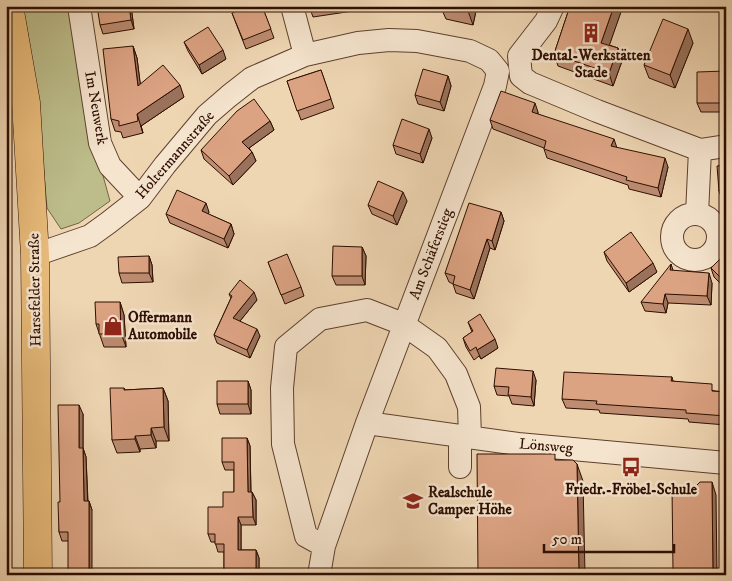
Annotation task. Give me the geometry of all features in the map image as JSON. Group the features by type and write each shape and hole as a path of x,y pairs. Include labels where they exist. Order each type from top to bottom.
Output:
{"main road":[{"name":"Harsefelder Straße","path":"9,6 26,103 35,255 38,575"}],"street":[{"name":"Im Neuwerk","path":"79,6 100,144 110,166 140,198"},
{"path":"292,6 304,55"},
{"path":"553,6 546,22 519,56 521,76 530,84 700,150 726,146"},
{"name":"Holtermannstraße","path":"35,255 90,236 140,198 165,164 207,115 252,78 304,55 358,43 389,40 440,44 470,51 489,60 498,71 495,86"},
{"name":"Am Schäferstieg","path":"319,575 324,546 367,423 495,86"},
{"path":"697,214 700,150"},
{"path":"324,546 306,536 283,444 282,388 286,348 320,320 367,310 403,324 437,348 456,374 469,407 460,467"},
{"name":"Lönsweg","path":"367,423 465,437 726,463"}],"green space":[{"path":"23,6 72,6 94,143 110,201 79,223 61,229 47,208 36,83"}],"building":[{"path":"97,6 129,6 131,20 100,25"},
{"path":"250,6 262,6 271,29 243,40 232,13"},
{"name":"Dental-Werkstätten Stade","path":"570,6 614,6 601,43 618,48 609,73 554,54"},
{"path":"663,19 688,29 670,75 644,65"},
{"path":"208,27 223,50 199,65 184,42"},
{"path":"133,46 138,86 163,65 180,85 137,114 138,121 119,126 119,121 111,119 103,49"},
{"path":"423,69 448,76 440,102 415,95"},
{"path":"321,70 331,99 297,111 287,81"},
{"path":"726,71 726,103 697,103 697,72"},
{"path":"501,91 535,103 532,112 614,139 611,146 665,158 658,188 626,180 627,177 544,149 546,141 490,120"},
{"path":"254,99 270,121 242,142 252,152 229,176 201,150 237,111"},
{"path":"402,119 429,129 420,154 393,145"},
{"path":"726,165 726,190 719,191 717,166"},
{"path":"378,181 403,192 393,216 368,205"},
{"path":"177,190 206,203 202,211 231,224 224,239 166,214"},
{"path":"469,203 501,212 492,241 487,239 470,290 453,284 455,276 445,273"},
{"path":"631,232 653,263 626,283 604,252"},
{"path":"333,246 362,247 362,276 332,276"},
{"path":"726,253 726,279 724,281 711,268"},
{"path":"287,254 301,287 281,295 268,262"},
{"path":"149,256 149,273 119,273 118,257"},
{"path":"671,264 670,270 709,273 707,296 665,294 663,304 641,302"},
{"path":"240,280 254,292 233,318 257,329 247,350 214,335 232,296 229,294"},
{"path":"95,302 120,302 121,333 99,334 99,324 96,324"},
{"path":"480,314 495,339 477,350 476,347 470,351 463,338 473,331 468,322"},
{"path":"496,368 533,371 531,397 508,395 509,387 494,386"},
{"path":"564,372 672,377 671,381 712,384 712,391 726,392 726,416 686,413 686,410 596,404 597,401 562,399"},
{"path":"217,381 248,381 248,404 217,404"},
{"path":"110,388 124,388 124,390 163,388 164,427 151,428 151,435 135,436 135,439 112,440"},
{"path":"58,405 79,405 79,448 83,448 84,501 89,501 89,575 68,575 68,532 59,532"},
{"path":"222,438 247,438 248,492 252,492 253,517 238,517 238,550 256,550 256,575 224,575 224,544 215,544 215,534 208,534 208,507 223,507 223,492 234,492 234,462 222,462"},
{"path":"477,454 555,454 555,460 573,460 577,464 579,575 478,575"},
{"path":"700,482 712,482 713,575 669,575 673,571 672,486 696,486"}],"place":[{"name":"Dental-Werkstätten Stade","path":"591,33"},
{"name":"Offermann Automobile","path":"113,326"},
{"name":"Friedr.-Fröbel-Schule","path":"631,467"},
{"name":"Realschule Camper Höhe","path":"413,501"}]}
